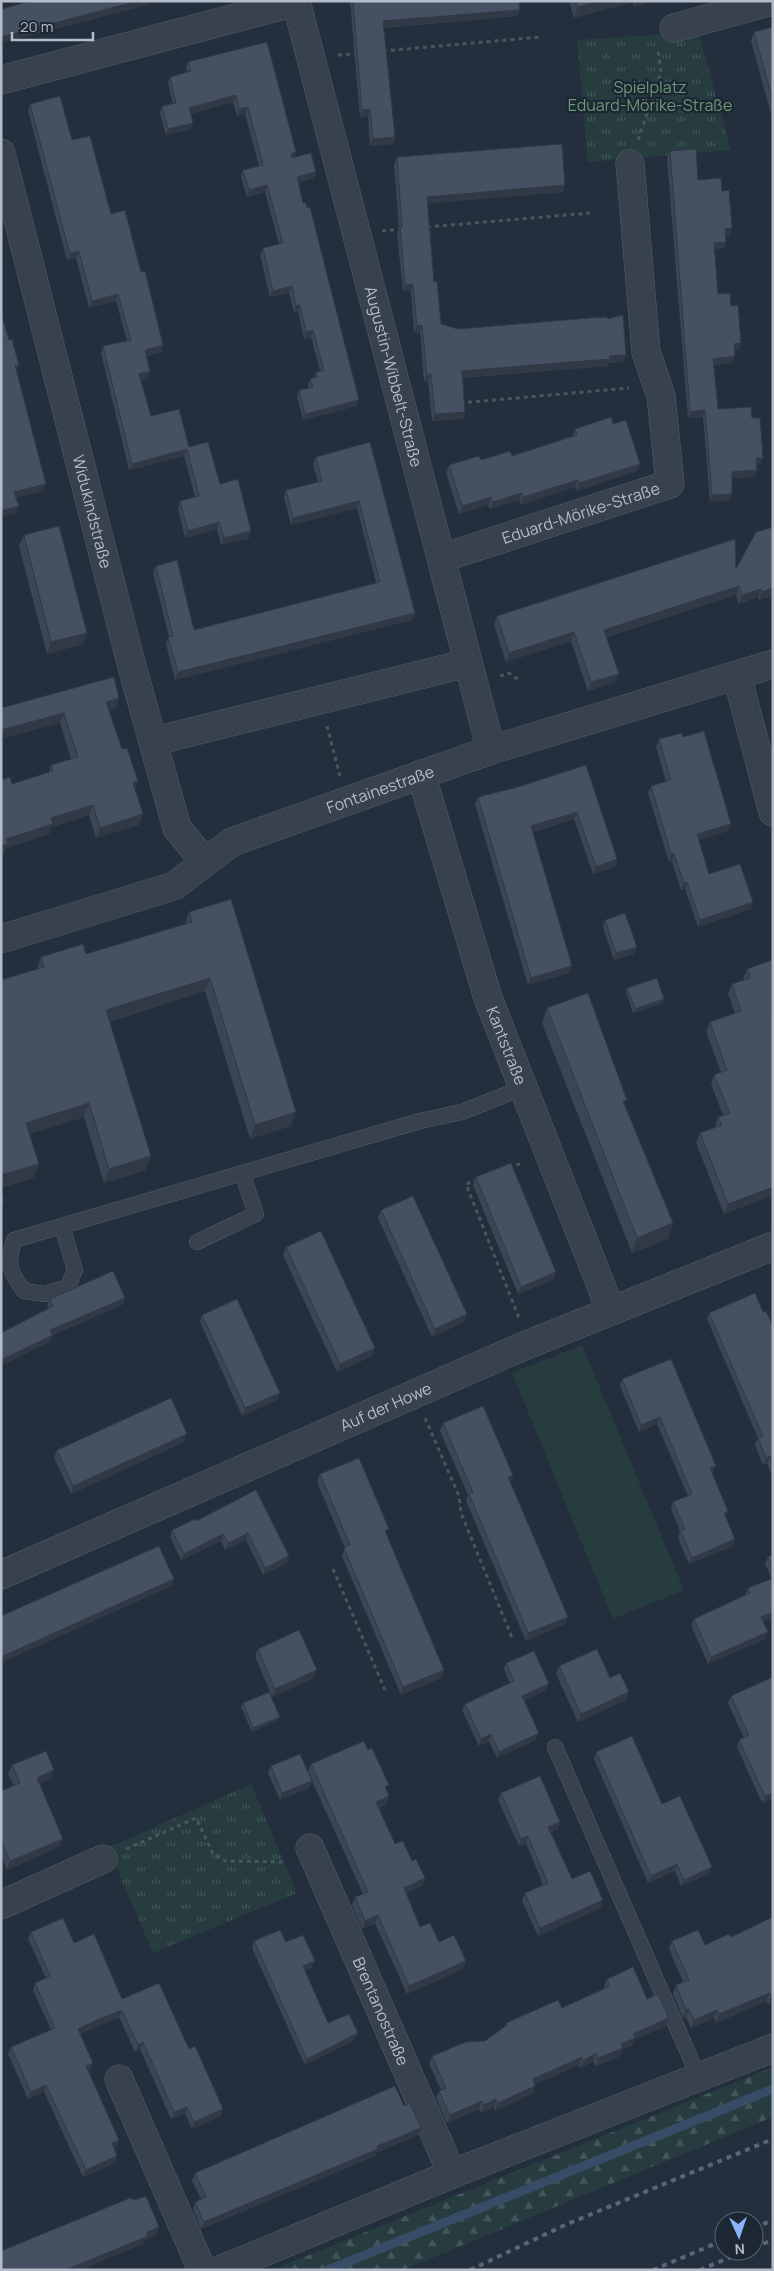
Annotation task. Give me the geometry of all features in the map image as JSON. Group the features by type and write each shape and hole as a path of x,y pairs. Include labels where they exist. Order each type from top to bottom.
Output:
{"street":[{"path":"674,28 772,1"},
{"path":"1,80 296,2"},
{"name":"Augustin-Wibbelt-Straße","path":"296,2 491,750"},
{"name":"Widukindstraße","path":"1,153 132,663 178,828 204,862"},
{"name":"Eduard-Mörike-Straße","path":"442,558 670,484 662,396 646,352 630,164"},
{"path":"154,741 468,663"},
{"name":"Fontainestraße","path":"1,939 174,886 232,842 422,774 491,750 773,664"},
{"path":"737,676 773,812"},
{"name":"Kantstraße","path":"422,774 488,998 611,1311"},
{"name":"Auf der Howe","path":"1,1575 414,1393 773,1246"},
{"name":"Brentanostraße","path":"314,1857 452,2174"},
{"path":"1,1905 103,1859"},
{"path":"220,2270 452,2174 773,2048"},
{"path":"119,2079 202,2270"}],"lane":[{"path":"62,1226 75,1270 68,1287 45,1294 24,1291 11,1275 10,1255 14,1240 420,1121 462,1112 522,1088"},
{"path":"197,1242 256,1214 242,1173"},
{"path":"555,1747 699,2078"}],"path":[{"path":"630,164 661,72 655,31 674,28"},
{"path":"378,52 541,38"},
{"path":"310,58 358,54"},
{"path":"425,227 590,213"},
{"path":"357,233 406,229"},
{"path":"452,403 630,388"},
{"path":"320,700 347,801"},
{"path":"502,1170 548,1153"},
{"path":"484,1177 466,1184 530,1344"},
{"path":"414,1393 459,1496 461,1513 513,1640"},
{"path":"333,1569 385,1690"},
{"path":"103,1859 196,1818 213,1854 225,1860 292,1862 296,1874 314,1857"}],"green space":[{"name":"Spielplatz Eduard-Mörike-Straße","path":"698,32 731,150 588,162 577,40"},
{"path":"582,1345 684,1590 613,1619 512,1373"},
{"path":"251,1784 297,1893 153,1953 108,1848"},
{"path":"773,2067 773,2117 403,2270 272,2270"}],"building":[{"path":"31,1 138,1 1,37 1,9"},
{"path":"353,1 519,1 520,10 383,21 395,137 373,139 370,109 362,110"},
{"path":"576,1 599,1 578,7"},
{"path":"773,27 773,101 754,32"},
{"path":"267,42 296,152 291,154 292,158 311,153 316,172 297,177 303,203 306,203 307,208 310,207 359,400 305,414 299,390 313,387 310,379 317,377 316,372 324,370 313,330 306,332 300,305 296,306 292,286 273,291 263,248 283,243 267,185 249,190 243,170 263,165 248,107 239,109 236,95 189,108 193,123 168,129 162,106 176,103 170,77 191,71 188,62"},
{"path":"60,96 72,140 90,136 111,214 125,210 141,272 145,271 163,345 145,350 150,371 139,374 151,416 179,409 189,447 208,442 220,484 238,479 251,531 224,538 219,522 188,531 180,501 199,496 187,449 132,464 103,346 131,340 118,294 92,301 79,251 70,254 30,104"},
{"path":"562,144 565,185 427,197 434,282 437,281 441,324 458,329 589,318 607,317 608,319 623,315 626,355 610,356 610,359 462,371 465,412 435,414 431,374 427,375 422,325 417,326 413,284 405,285 397,157"},
{"path":"696,149 698,180 721,178 722,191 729,190 732,228 725,229 726,242 714,243 718,294 730,293 731,306 738,305 741,343 734,344 735,356 713,359 718,409 751,407 752,418 760,418 763,458 756,458 757,470 732,472 732,494 712,495 705,410 690,412 670,151"},
{"path":"1,313 9,340 12,339 19,365 15,365 46,484 14,492 19,506 1,511"},
{"path":"611,417 613,424 626,420 640,464 579,483 578,480 523,497 522,493 493,502 491,497 462,506 449,465 479,456 481,460 510,451 512,456 577,435 575,429"},
{"path":"370,442 415,613 178,672 168,637 173,636 156,566 177,560 194,630 380,582 359,501 293,518 286,490 322,481 316,457"},
{"path":"59,526 87,633 51,642 24,535"},
{"path":"773,527 773,588 762,592 761,589 742,595 739,586 604,630 619,674 591,682 574,632 509,653 497,616 735,539 736,569 756,532"},
{"path":"114,677 119,698 106,702 122,749 127,748 138,781 133,783 143,814 100,828 93,805 51,818 53,824 6,839 8,844 1,846 1,780 10,777 12,784 53,771 51,765 78,757 64,713 1,730 1,708"},
{"path":"704,731 731,824 697,834 709,874 740,864 753,902 700,920 687,882 684,883 674,854 671,854 651,786 671,780 659,739 682,733 683,737"},
{"path":"586,765 617,859 596,867 577,812 531,826 572,966 531,978 478,797 518,787"},
{"path":"231,899 296,1112 255,1125 210,978 106,1010 151,1156 109,1169 89,1103 26,1123 39,1164 1,1175 1,980 44,967 41,957 83,944 86,954 192,922 189,912"},
{"path":"625,913 637,947 616,953 605,920"},
{"path":"772,960 773,1187 728,1204 700,1133 722,1125 718,1117 730,1113 714,1075 727,1070 710,1022 741,1011 732,984 750,978 747,969"},
{"path":"657,978 664,999 635,1009 627,988"},
{"path":"588,993 627,1100 623,1101 673,1223 637,1238 547,1008"},
{"path":"511,1163 556,1272 521,1287 476,1177"},
{"path":"413,1196 467,1314 435,1329 381,1210"},
{"path":"321,1231 375,1348 340,1364 286,1247"},
{"path":"113,1271 125,1298 50,1330 53,1335 1,1360 1,1333 53,1306 50,1299"},
{"path":"755,1293 763,1312 766,1311 773,1326 773,1465 770,1456 766,1458 758,1438 763,1436 709,1313"},
{"path":"237,1299 280,1393 245,1408 202,1315"},
{"path":"671,1359 716,1466 710,1468 728,1511 724,1513 735,1539 692,1558 681,1531 685,1529 673,1502 692,1494 660,1417 641,1425 622,1379"},
{"path":"171,1398 187,1434 73,1486 57,1450"},
{"path":"483,1406 513,1475 508,1477 568,1617 528,1633 469,1494 473,1492 443,1423"},
{"path":"359,1458 389,1529 385,1531 444,1670 403,1687 344,1548 350,1545 320,1474"},
{"path":"256,1490 289,1556 265,1568 248,1533 228,1543 223,1534 184,1554 172,1530 195,1519 196,1521"},
{"path":"159,1546 174,1579 1,1657 1,1616"},
{"path":"773,1555 773,1569 768,1557"},
{"path":"773,1578 773,1612 761,1617 768,1632 711,1657 694,1619 750,1593 748,1588"},
{"path":"299,1630 317,1670 275,1689 258,1649"},
{"path":"597,1649 610,1678 620,1673 629,1692 581,1714 559,1666"},
{"path":"534,1651 549,1684 522,1696 539,1733 499,1752 491,1734 481,1739 465,1704 514,1681 506,1663"},
{"path":"773,1677 773,1793 765,1796 739,1740 749,1735 731,1696"},
{"path":"269,1692 280,1717 253,1728 243,1703"},
{"path":"632,1736 662,1804 680,1796 712,1867 684,1880 677,1864 651,1876 596,1752"},
{"path":"364,1741 368,1750 372,1748 389,1785 385,1787 389,1796 376,1802 395,1844 403,1841 412,1861 416,1859 425,1878 404,1888 420,1927 430,1923 439,1942 454,1935 466,1961 409,1986 378,1915 365,1921 355,1897 368,1892 311,1764"},
{"path":"46,1751 54,1770 37,1778 63,1839 10,1861 1,1840 1,1791 20,1783 12,1765"},
{"path":"300,1754 312,1781 282,1793 271,1766"},
{"path":"540,1776 560,1822 548,1827 572,1879 590,1871 603,1900 540,1928 525,1893 548,1883 528,1836 521,1839 501,1793"},
{"path":"773,1917 773,1995 771,1996 770,1993 719,2014 717,2010 694,2020 689,2009 686,2010 676,1985 689,1980 672,1941 698,1930 705,1945 729,1934 731,1937"},
{"path":"63,1918 74,1943 94,1934 122,1999 159,1983 189,2049 195,2046 223,2109 194,2122 187,2107 174,2112 143,2042 138,2045 122,2010 99,2019 78,2029 93,2063 86,2066 119,2140 112,2143 117,2156 86,2170 46,2085 31,2092 11,2047 55,2028 35,1983 50,1976 31,1932"},
{"path":"280,1930 286,1942 303,1935 315,1961 303,1966 328,2023 349,2014 358,2033 307,2059 254,1941"},
{"path":"633,1967 647,1999 658,1994 669,2018 633,2034 635,2038 621,2044 623,2048 598,2058 596,2053 583,2061 582,2057 533,2079 535,2086 498,2103 496,2099 484,2105 482,2101 450,2115 439,2091 446,2088 432,2056 466,2042 485,2041 507,2025 506,2023 558,2000 562,2008 610,1986 607,1979"},
{"path":"395,2086 404,2106 410,2103 421,2128 377,2146 378,2149 204,2222 195,2202 206,2197 195,2173"},
{"path":"146,2196 159,2227 148,2232 146,2237 65,2270 1,2270 1,2251 130,2198 135,2200"}],"waterway":[{"path":"328,2270 773,2089"}],"railway":[{"path":"470,2270 565,2225 773,2139"},
{"path":"764,2224 773,2220"},
{"path":"764,2243 773,2240"},
{"path":"653,2270 714,2244"},
{"path":"700,2270 721,2261"}]}
